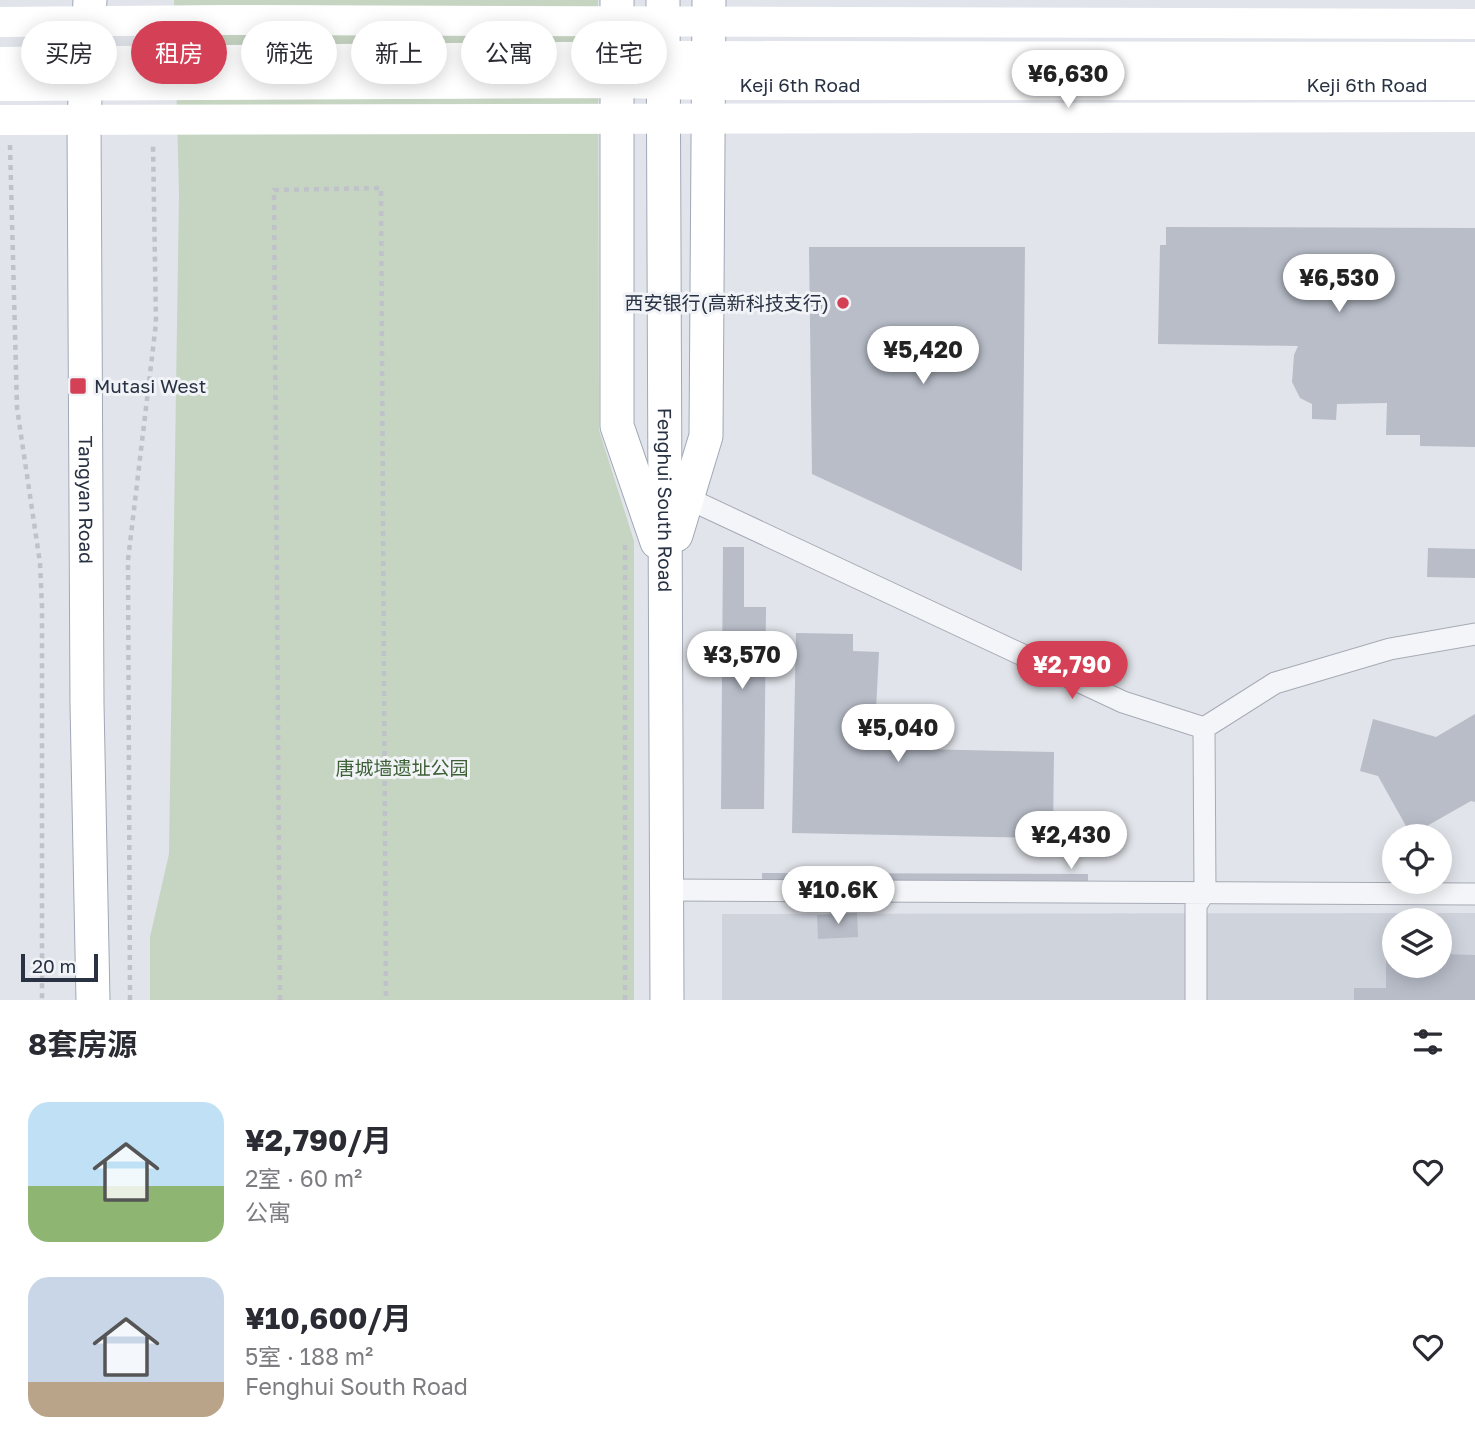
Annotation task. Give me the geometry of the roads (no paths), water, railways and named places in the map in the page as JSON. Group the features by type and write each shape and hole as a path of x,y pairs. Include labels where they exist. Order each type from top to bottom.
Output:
{"main road":[{"path":"0,22 90,10 152,20 617,10 1475,24"},
{"path":"666,568 706,436 709,11"},
{"name":"Keji 6th Road","path":"709,71 1475,57"},
{"name":"Keji 6th Road","path":"0,62 21,65"},
{"name":"Keji 6th Road","path":"117,74 571,70"},
{"name":"Keji 6th Road","path":"667,70 1475,85"},
{"name":"Keji 6th Road","path":"0,86 21,83"},
{"name":"Tangyan Road","path":"86,84 84,119 86,704 93,1000"},
{"path":"617,84 617,426 666,568"},
{"name":"Fenghui South Road","path":"663,84 667,1000"},
{"path":"5,120 1475,117"}],"street":[{"path":"687,498 1123,702 1204,728"},
{"path":"1204,728 1275,683 1390,649 1475,634"},
{"path":"1196,1000 1196,905 1205,892 1204,728"},
{"path":"667,890 1475,894"}],"place":[{"name":"西安银行(高新科技支行)","path":"843,303"},
{"name":"Mutasi West","path":"78,386"}],"park label":[{"name":"唐城墙遗址公园","path":"402,768"}]}
